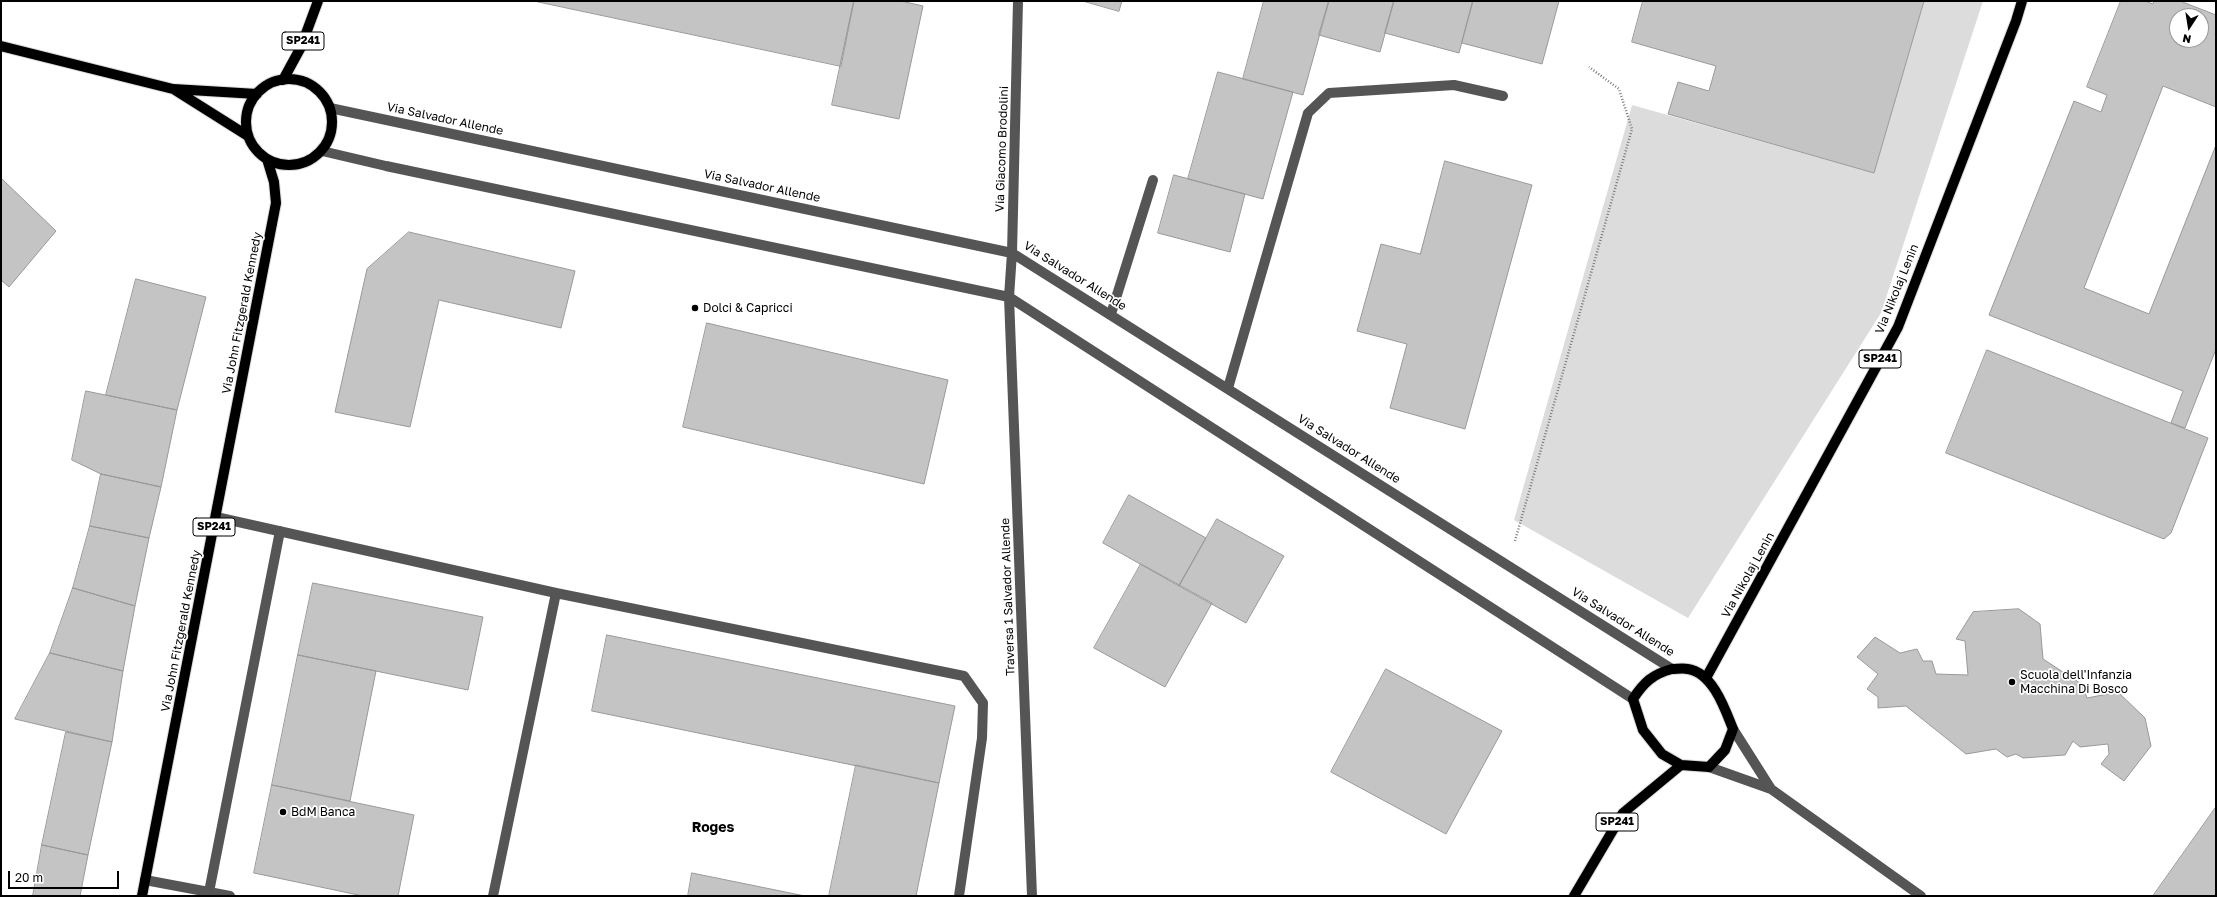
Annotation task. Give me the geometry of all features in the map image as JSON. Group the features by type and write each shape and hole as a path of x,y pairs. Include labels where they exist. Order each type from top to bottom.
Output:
{"main road":[{"name":"SP241","path":"283,80 300,47 318,1"},
{"name":"Via Nikolaj Lenin","path":"1706,678 1898,327 2016,21 2022,1"},
{"path":"1,46 173,89 257,94"},
{"path":"248,136 246,121 249,106 257,94 269,84 283,80 298,80 312,86 323,96 330,108 332,123 330,138 322,151 310,160 296,165 281,164 267,159"},
{"path":"173,89 248,136"},
{"name":"Via John Fitzgerald Kennedy","path":"142,896 276,203 274,182 267,159 256,149 248,136"},
{"path":"1672,669 1689,669 1706,678 1723,705 1733,729 1725,750 1709,767 1681,765 1662,754 1643,730 1633,699 1642,684 1656,673 1672,669"},
{"name":"SP241","path":"1574,896 1622,813 1681,765"}],"street":[{"name":"Via Giacomo Brodolini","path":"1009,297 1012,253 1018,1"},
{"path":"1228,388 1308,113 1329,93 1454,85 1503,96"},
{"name":"Via Salvador Allende","path":"330,108 1012,253 1508,564 1672,669"},
{"path":"322,151 394,168 1009,297 1633,699"},
{"path":"1111,314 1154,180"},
{"name":"Traversa 1 Salvador Allende","path":"1009,297 1032,896"},
{"path":"216,517 556,593 964,676 983,703 982,738 959,896"},
{"path":"209,892 280,531"},
{"path":"493,896 556,593"},
{"path":"1733,729 1771,789"},
{"path":"1709,767 1771,789 1921,896"},
{"path":"144,880 230,896"}],"path":[{"path":"1508,564 1632,129 1619,89 1589,66"}],"shaded area":[{"path":"1924,1 1983,1 1881,313 1688,618 1514,520 1632,105 1874,173"}],"building":[{"path":"534,1 854,1 841,66"},
{"path":"854,1 901,1 923,6 899,119 832,105"},
{"path":"1083,1 1122,1 1119,11"},
{"path":"1264,1 1329,1 1303,95 1243,79"},
{"path":"1329,1 1394,1 1380,52 1319,35"},
{"path":"1394,1 1473,1 1459,53 1385,33"},
{"path":"1473,1 1559,1 1542,64 1462,43"},
{"path":"1643,1 1924,1 1874,173 1668,114 1678,82 1709,91 1716,66 1632,42"},
{"path":"2121,1 2145,1 2153,4 2154,1 2180,1 2198,8 2169,8 2169,48 2209,48 2209,12 2216,15 2216,107 2163,86 2084,288 2149,314 2216,145 2216,349 2185,428 2171,423 2183,391 1989,315 2074,101 2101,112 2107,95 2087,87"},
{"path":"1218,72 1293,92 1263,199 1188,179"},
{"path":"1445,161 1532,185 1465,429 1390,408 1407,344 1357,331 1381,244 1420,254"},
{"path":"1174,175 1245,194 1230,252 1158,233"},
{"path":"1,178 56,231 9,287 1,280"},
{"path":"409,232 575,271 561,328 439,300 410,427 335,412 367,269"},
{"path":"136,279 206,297 177,410 106,395"},
{"path":"707,323 948,380 924,484 683,427"},
{"path":"1987,350 2208,438 2171,533 2164,539 1946,453"},
{"path":"86,391 177,410 161,487 101,474 72,460"},
{"path":"101,474 161,487 149,538 90,526"},
{"path":"1129,495 1206,538 1179,586 1103,543"},
{"path":"1217,519 1284,556 1246,623 1179,586"},
{"path":"90,526 149,538 135,606 73,588"},
{"path":"1141,564 1212,603 1165,687 1094,648"},
{"path":"313,583 483,617 468,690 298,655"},
{"path":"73,588 135,606 123,671 50,653"},
{"path":"2019,609 2040,624 2043,659 2083,685 2087,698 2118,692 2145,718 2151,746 2124,781 2101,764 2109,754 2108,744 2080,747 2073,741 2065,755 2023,758 2016,754 2007,757 1996,749 1966,754 1906,706 1878,708 1878,697 1867,689 1878,674 1857,657 1875,637 1900,653 1917,649 1923,661 1932,661 1936,674 1968,675 1965,641 1956,639 1973,612"},
{"path":"607,635 955,706 939,783 592,711"},
{"path":"50,653 123,671 112,742 15,719"},
{"path":"298,655 376,671 350,801 272,785"},
{"path":"1386,669 1502,731 1446,834 1331,772"},
{"path":"66,732 112,742 88,855 42,845"},
{"path":"856,765 939,783 916,896 829,896"},
{"path":"272,785 414,815 398,896 363,896 254,873"},
{"path":"2216,807 2216,896 2153,896"},
{"path":"42,845 88,855 80,896 33,896"},
{"path":"692,873 805,896 688,896"}],"place":[{"name":"Dolci & Capricci","path":"695,308"},
{"name":"Scuola dell'Infanzia Macchina Di Bosco","path":"2012,682"},
{"name":"BdM Banca","path":"283,812"}],"district":[{"name":"Roges","path":"713,828"}]}
